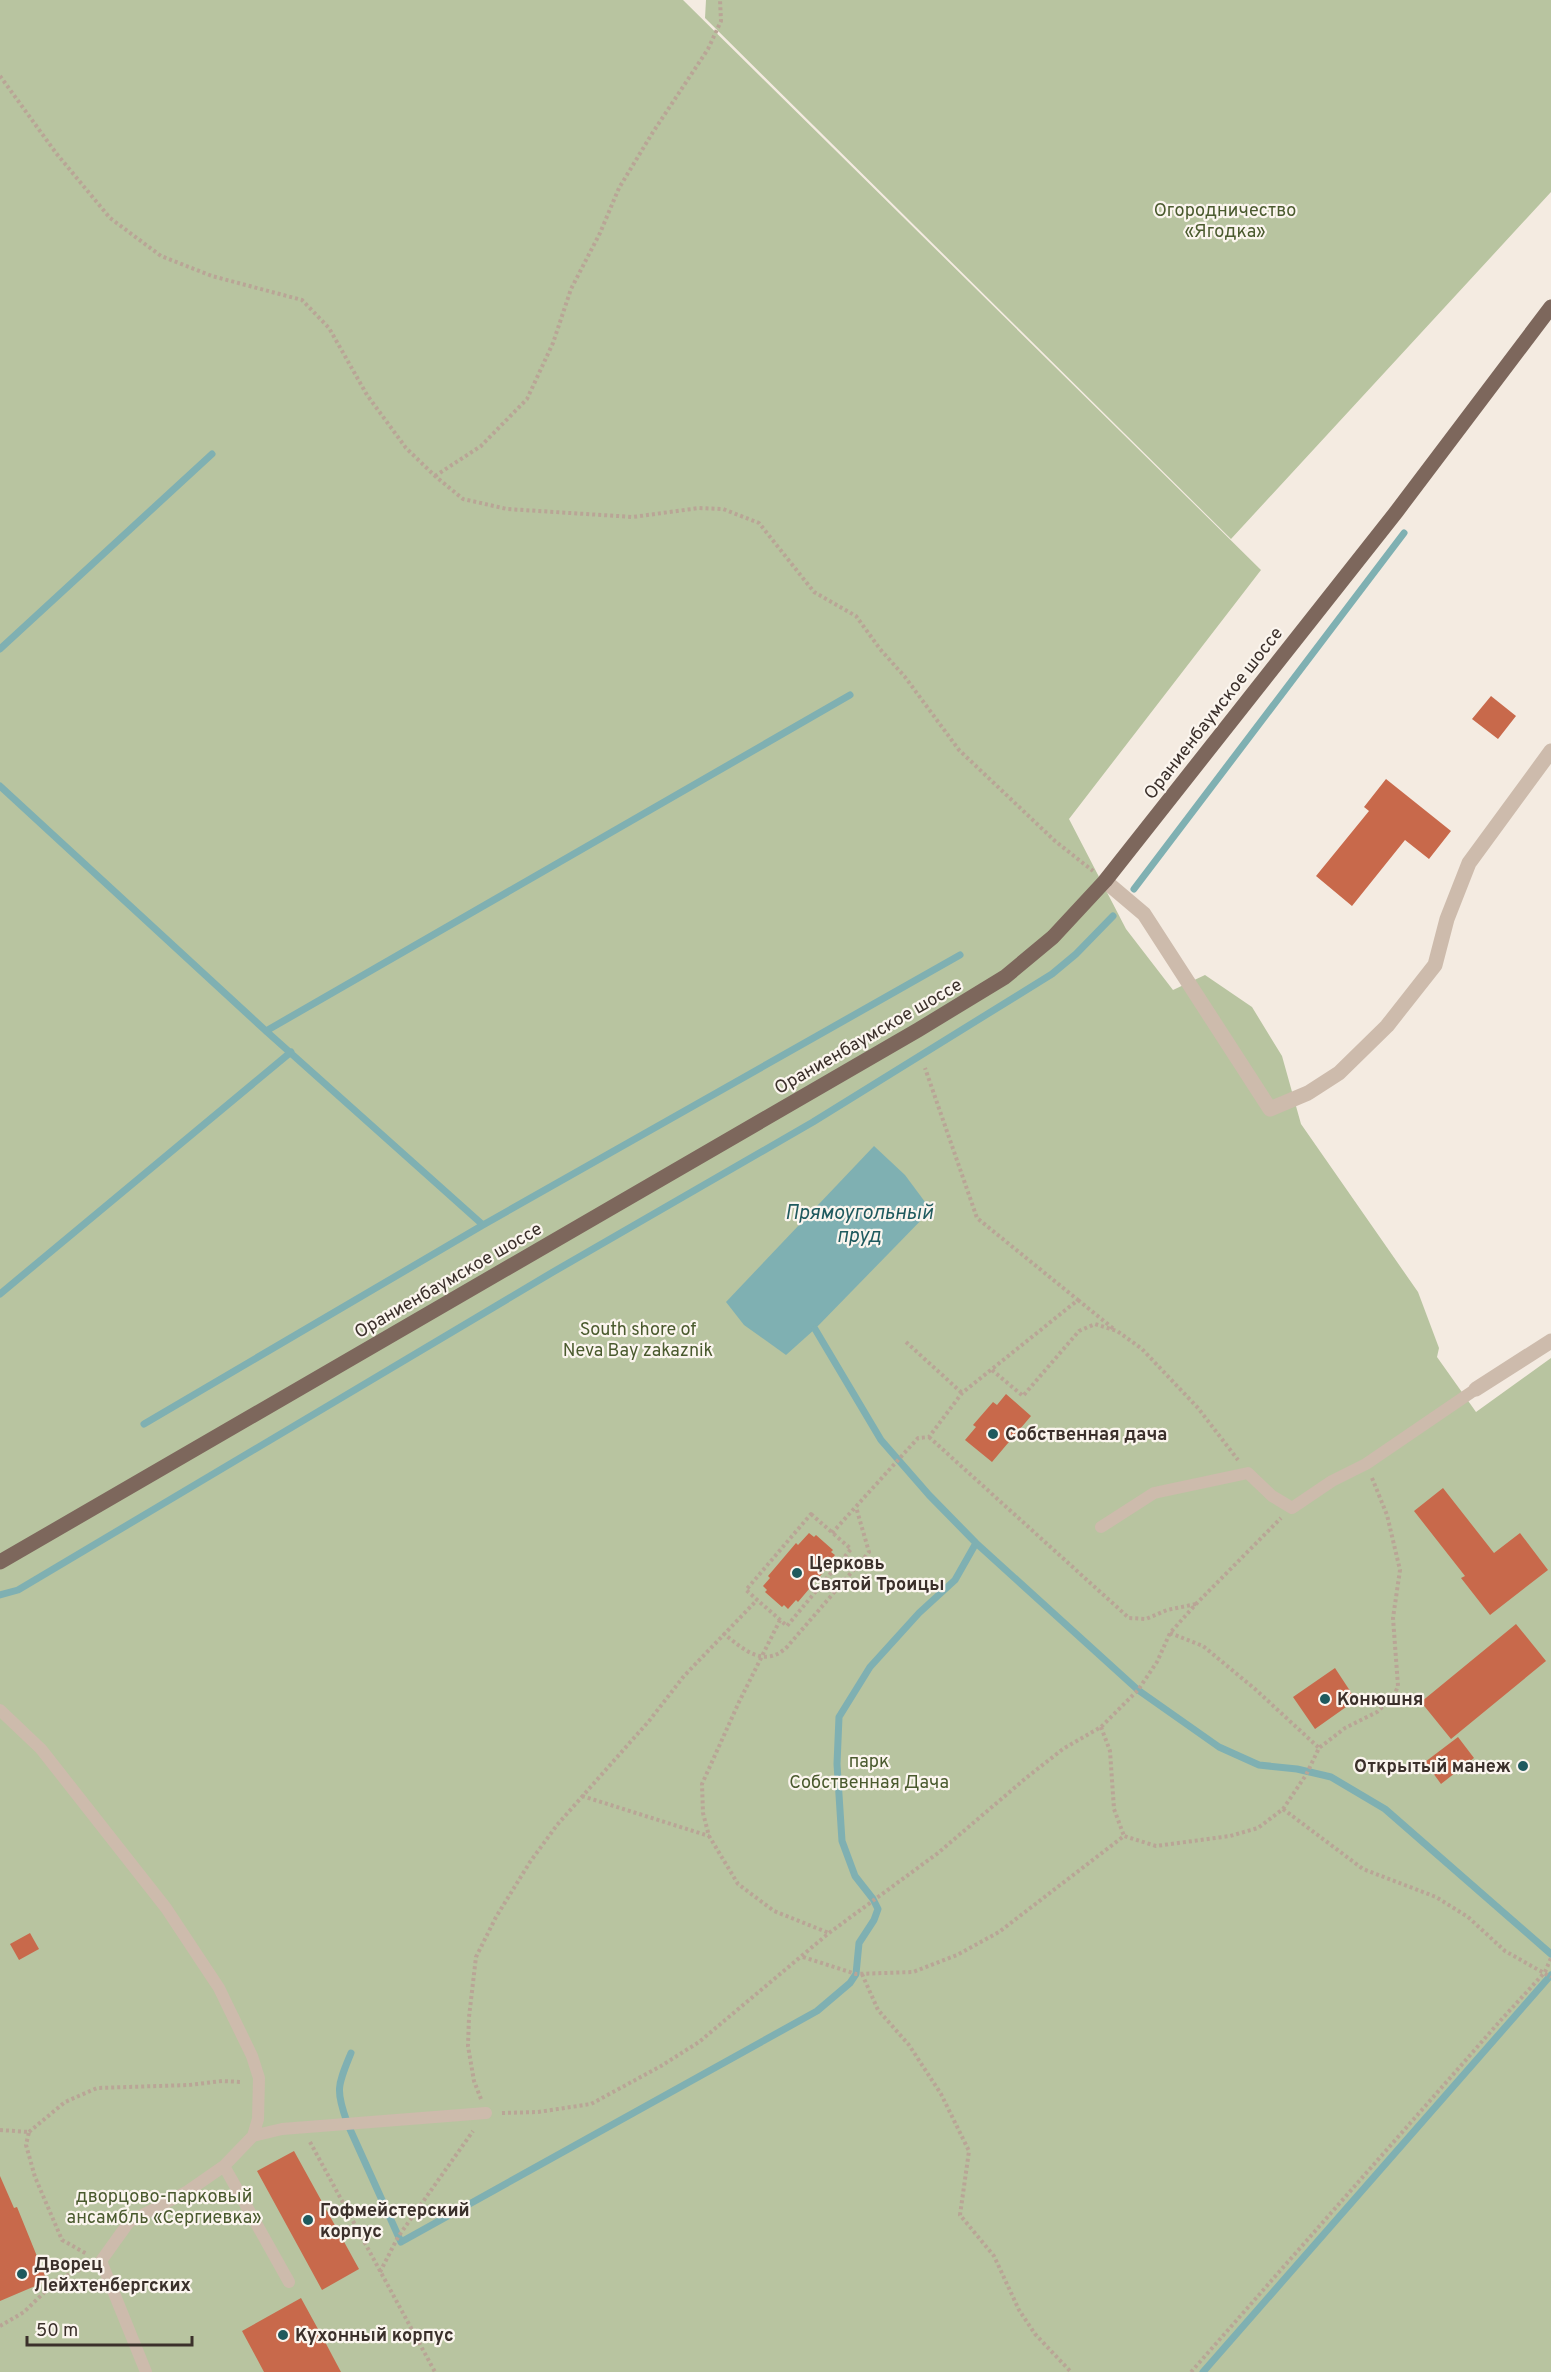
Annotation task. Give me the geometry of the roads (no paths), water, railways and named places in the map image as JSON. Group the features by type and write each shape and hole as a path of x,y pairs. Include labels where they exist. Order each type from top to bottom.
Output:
{"main road":[{"name":"Ораниенбаумское шоссе","path":"0,1562 908,1036 1005,977 1053,937 1105,881 1397,511 1551,307"}],"street":[{"path":"1105,881 1144,914 1270,1109 1308,1094 1339,1073 1387,1026 1435,964 1447,919 1469,864 1551,751"},
{"path":"1476,1389 1551,1341"}],"lane":[{"path":"1101,1527 1154,1494 1248,1473 1272,1496 1292,1508 1332,1481 1366,1464 1476,1389"},
{"path":"0,1710 41,1749 166,1908 219,1988 252,2056 259,2083 258,2119 253,2136 224,2166 188,2191 129,2222 101,2261 146,2372"},
{"path":"253,2136 282,2129 486,2113"},
{"path":"224,2166 289,2282"}],"water":[{"name":"Прямоугольный пруд","path":"874,1146 905,1175 931,1210 815,1329 786,1355 744,1325 726,1302"}],"waterway":[{"path":"0,649 212,454"},
{"path":"1134,889 1404,533"},
{"path":"266,1031 850,695"},
{"path":"0,786 266,1031 483,1225"},
{"path":"0,1595 18,1590 553,1272 813,1122 1052,974 1076,954 1113,916"},
{"path":"144,1424 483,1225 960,955"},
{"path":"0,1294 291,1052"},
{"path":"815,1329 881,1440 929,1495 976,1543 1138,1690 1219,1747 1259,1765 1297,1769 1331,1777 1385,1809 1551,1954"},
{"path":"349,2127 401,2242 817,2011 850,1983 856,1974 859,1943 874,1920 878,1909 855,1876 842,1841 837,1764 839,1717 870,1667 919,1613 955,1580 976,1543"},
{"path":"1203,2372 1551,1975"},
{"path":"347,2122 341,2102 340,2087 351,2053"}],"place":[{"name":"Собственная дача","path":"993,1434"},
{"name":"Церковь Святой Троицы","path":"797,1573"},
{"name":"Конюшня","path":"1325,1699"},
{"name":"Открытый манеж","path":"1523,1766"},
{"name":"Гофмейстерский корпус","path":"308,2220"},
{"name":"Дворец Лейхтенбергских","path":"22,2274"},
{"name":"Кухонный корпус","path":"283,2335"}],"park label":[{"name":"Огородничество «Ягодка»","path":"1225,220"},
{"name":"South shore of Neva Bay zakaznik","path":"638,1339"},
{"name":"парк Собственная Дача","path":"869,1771"},
{"name":"дворцово-парковый ансамбль «Сергиевка»","path":"164,2206"}]}
